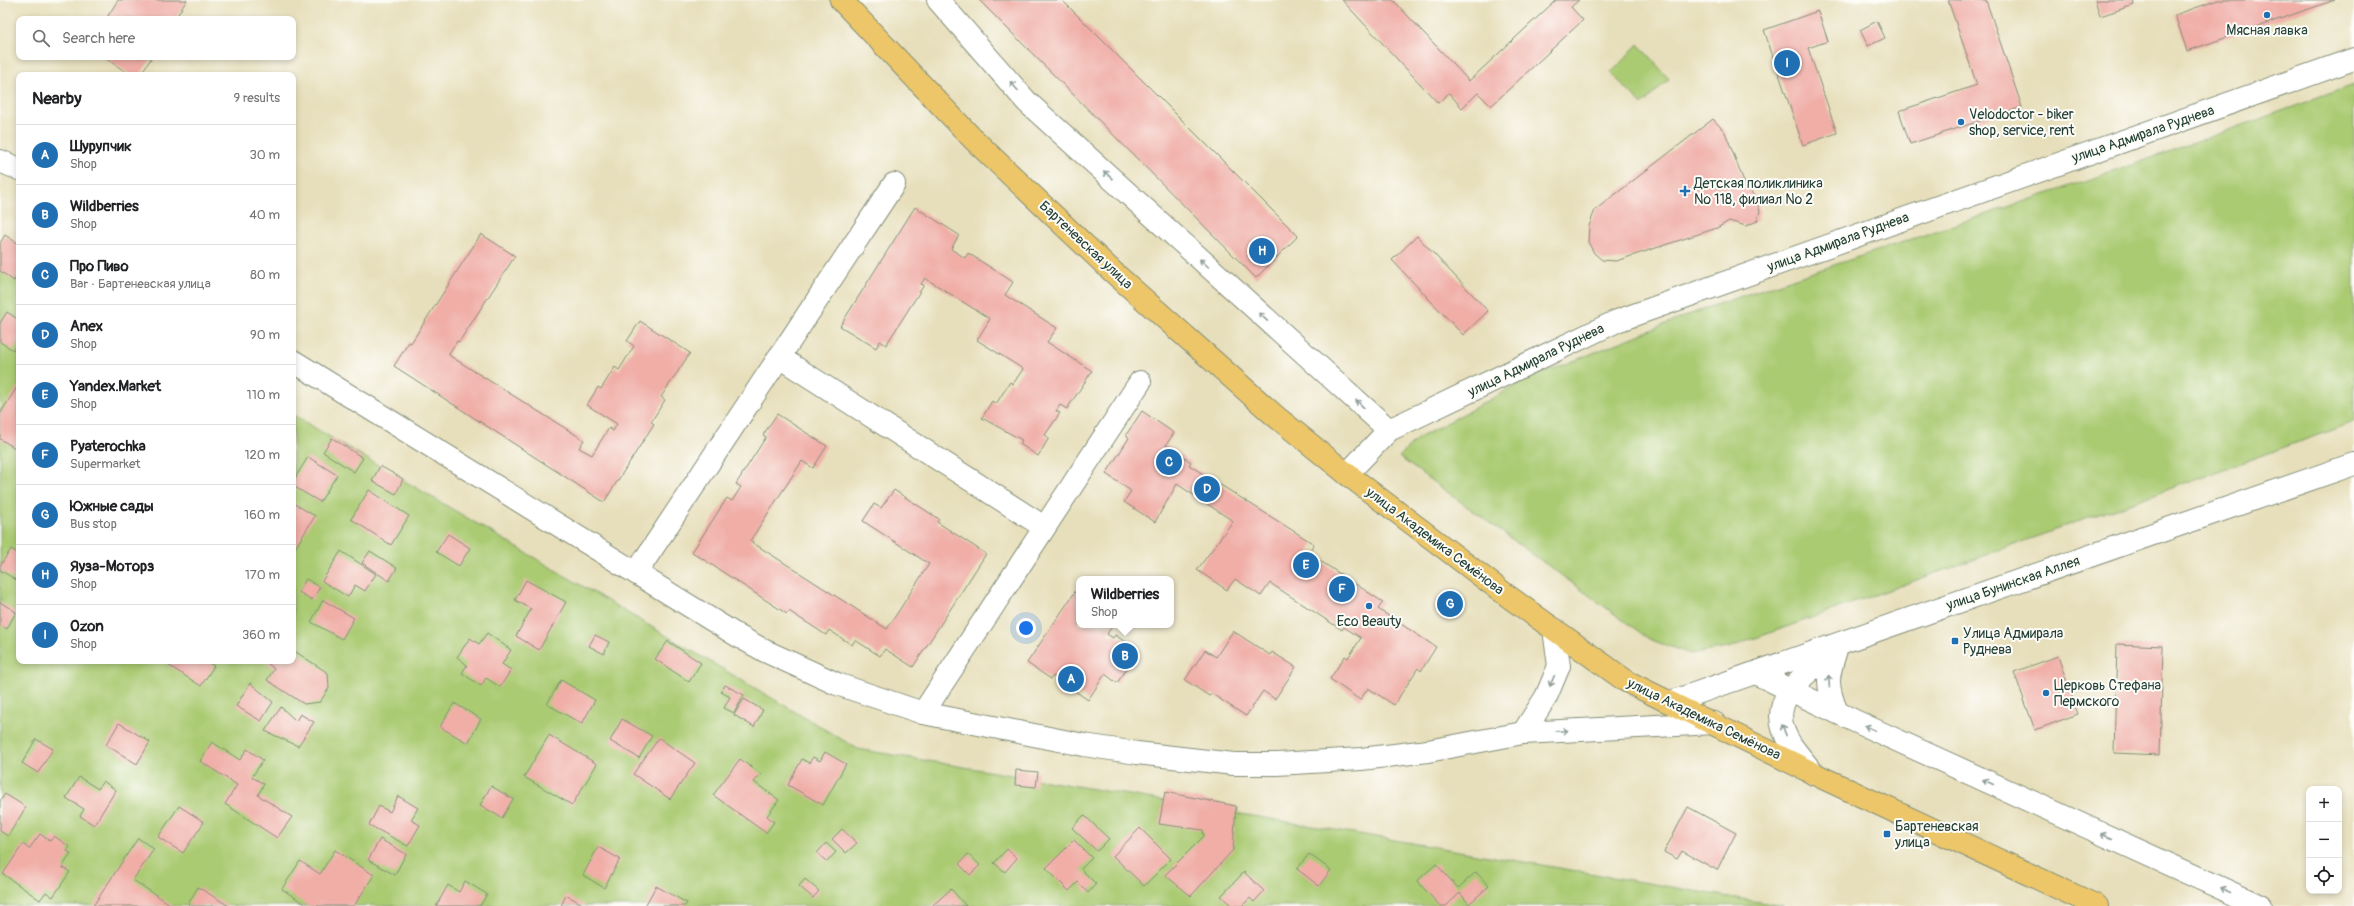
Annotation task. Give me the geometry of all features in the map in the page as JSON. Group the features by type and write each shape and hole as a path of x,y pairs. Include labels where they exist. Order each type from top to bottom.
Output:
{"main road":[{"name":"Бартеневская улица","path":"841,0 973,139 1113,272 1274,415 1347,474"},
{"name":"улица Академика Семёнова","path":"1347,474 1626,681 1714,723 1814,774 2098,906"}],"street":[{"path":"938,0 1027,102 1389,430"},
{"name":"улица Адмирала Руднева","path":"1347,474 1389,430 1617,321 2354,59"},
{"path":"0,161 16,168"},
{"path":"636,573 894,184"},
{"path":"779,357 1044,527"},
{"path":"296,363 765,651 837,684 923,713 1084,745 1137,753 1234,764 1276,764 1361,759 1428,751 1523,733 1714,723"},
{"path":"923,713 1140,382"},
{"name":"улица Бунинская Аллея","path":"1671,702 1842,645 2354,464"},
{"path":"1523,733 1546,697 1559,666 1554,629"},
{"path":"1814,774 1791,744 1783,730 1780,714 1785,697 1807,672 1842,645"},
{"path":"1836,712 1829,692 1828,675 1842,645"},
{"path":"1755,673 1836,712 2260,906"}],"green space":[{"path":"1638,44 1669,79 1642,105 1611,73"},
{"path":"2354,85 2354,422 1728,648 1690,654 1649,639 1399,457 1417,439 1528,379 1706,308 2118,170"},
{"path":"0,243 16,252 16,664 296,664 296,417 858,749 1783,906 0,906"}],"building":[{"path":"118,0 187,0 177,16 108,16"},
{"path":"979,0 1062,0 1298,236 1256,278"},
{"path":"1342,0 1393,0 1469,81 1556,0 1579,0 1571,7 1583,20 1491,106 1478,93 1462,108 1449,93 1438,103"},
{"path":"1948,0 1986,0 2022,107 1910,144 1899,111 1977,85"},
{"path":"2095,0 2133,0 2134,5 2100,16"},
{"path":"2218,0 2335,0 2187,51 2175,15"},
{"path":"1818,11 1828,41 1808,48 1837,133 1803,145 1764,30"},
{"path":"1877,21 1885,38 1868,46 1860,30"},
{"path":"108,60 150,60 142,72 126,72"},
{"name":"Детская поликлиника № 118, филиал № 2","path":"1713,119 1725,132 1745,184 1755,197 1760,211 1757,221 1746,226 1729,221 1717,228 1616,261 1602,260 1594,253 1588,242 1589,226 1595,210"},
{"path":"915,207 959,235 951,249 965,258 968,253 1013,282 1005,295 1057,328 1047,342 1092,371 1067,409 1060,405 1056,411 1060,413 1045,435 1049,438 1038,456 1020,444 1022,440 982,418 992,401 996,404 1010,382 1013,384 1023,369 977,340 990,319 925,278 921,284 924,285 886,345 880,341 876,348 840,326"},
{"path":"481,234 515,256 459,342 457,341 449,353 450,356 584,440 579,448 592,455 609,428 613,431 617,424 587,405 598,387 601,389 615,367 619,370 634,346 627,341 640,321 690,353 661,397 665,400 651,422 654,424 604,502 394,366 409,342 411,343"},
{"path":"5,235 16,242 16,278 14,281 0,271 0,243"},
{"path":"1417,236 1488,311 1463,335 1392,260"},
{"path":"7,312 16,318 16,346 13,350 0,342 0,323"},
{"path":"16,389 16,448 0,439 0,414"},
{"path":"1142,411 1174,433 1166,445 1191,462 1189,465 1314,544 1308,553 1383,602 1378,609 1436,647 1421,671 1418,668 1394,705 1368,688 1360,700 1330,679 1345,656 1348,658 1361,638 1344,627 1342,630 1270,583 1261,596 1235,579 1227,590 1197,570 1233,521 1177,484 1155,522 1124,502 1131,491 1106,474 1129,438 1126,435"},
{"path":"777,414 827,446 813,468 802,461 750,541 887,629 929,564 863,521 874,504 881,508 894,490 939,519 937,522 986,554 913,667 885,649 880,656 855,640 852,645 829,630 826,635 789,611 787,614 692,552 727,498 732,501 741,487 736,484 766,437 763,435"},
{"path":"332,438 363,458 354,472 323,452"},
{"path":"308,457 337,475 320,502 296,488 296,476"},
{"path":"380,466 403,479 396,494 372,481"},
{"path":"369,490 409,516 391,545 351,519"},
{"path":"296,505 315,516 296,547"},
{"path":"448,534 470,548 459,566 436,552"},
{"path":"11,549 16,552 16,580 0,570 0,566"},
{"path":"341,551 376,574 365,591 355,585 348,597 322,581"},
{"path":"370,551 397,568 389,581 362,563"},
{"path":"306,579 320,587 312,600 299,592"},
{"path":"526,580 566,602 539,650 516,636 531,609 515,600"},
{"path":"1076,590 1076,628 1111,628 1107,634 1113,638 1115,635 1139,651 1117,683 1105,674 1088,700 1053,676 1051,679 1027,663"},
{"path":"323,600 354,618 342,639 311,622"},
{"path":"0,602 16,612 7,629 0,625"},
{"path":"1233,631 1270,655 1272,652 1296,667 1275,699 1263,691 1246,716 1212,694 1209,696 1185,680 1205,650 1216,657"},
{"path":"487,633 511,650 502,664 511,670 500,687 486,678 481,686 462,673 467,665 457,657 470,638 479,644"},
{"path":"595,635 609,642 604,654 589,646"},
{"path":"668,641 701,663 689,682 655,659"},
{"path":"2117,644 2163,646 2160,755 2114,753"},
{"path":"296,652 328,673 329,688 320,702 304,704 267,680 274,669 268,664 296,664"},
{"name":"Церковь Стефана Пермского","path":"2058,656 2078,714 2035,730 2014,672"},
{"path":"211,664 214,666 201,686 168,665"},
{"path":"561,680 595,700 582,724 547,704"},
{"path":"250,683 273,702 261,721 236,706"},
{"path":"725,685 744,695 734,713 724,708 730,697 721,692"},
{"path":"744,699 763,710 754,727 734,715"},
{"path":"454,703 481,719 468,743 440,727"},
{"path":"281,707 296,721 300,714 314,722 298,746 265,731"},
{"path":"622,719 652,736 639,758 610,741"},
{"path":"119,723 150,742 137,764 106,745"},
{"path":"549,735 597,764 572,805 524,777"},
{"path":"659,738 695,763 670,799 633,774"},
{"path":"36,739 53,749 38,773 22,763"},
{"path":"212,742 240,760 247,749 263,760 252,777 264,784 258,795 292,817 277,838 225,804 237,785 200,761"},
{"path":"825,752 846,764 823,805 788,785 802,759 809,763 813,757 820,761"},
{"path":"740,759 761,774 754,782 779,800 767,816 774,822 766,833 713,795"},
{"path":"1016,770 1038,772 1036,787 1015,785"},
{"path":"79,777 98,789 103,781 116,790 94,825 80,816 84,809 66,798"},
{"path":"491,786 513,799 502,818 480,805"},
{"path":"1165,792 1236,806 1233,850 1191,896 1165,875 1204,836 1203,830 1159,824"},
{"path":"5,794 26,807 8,836 0,831 0,801"},
{"path":"398,796 418,808 411,820 420,825 408,846 369,825 379,806 390,812"},
{"path":"179,806 204,822 183,853 158,837"},
{"path":"1688,807 1736,833 1717,870 1682,851 1677,859 1664,852"},
{"path":"1084,815 1109,839 1097,851 1072,828"},
{"path":"1140,828 1171,859 1144,886 1113,856"},
{"path":"842,829 857,843 846,853 832,839"},
{"path":"40,834 50,841 54,836 70,847 67,851 71,854 62,867 70,872 53,897 46,892 40,900 3,874 23,844 29,849"},
{"path":"138,838 154,849 133,880 173,906 93,906"},
{"path":"380,839 406,854 395,875 368,860"},
{"path":"1074,840 1092,858 1081,869 1096,884 1088,893 1078,882 1069,891 1046,868"},
{"path":"826,843 836,852 827,862 817,853"},
{"path":"598,847 620,859 604,888 583,875"},
{"path":"1007,849 1017,858 1005,872 994,863"},
{"path":"335,850 374,875 354,906 308,906 282,889 300,861 320,874"},
{"path":"968,854 980,865 970,875 959,864"},
{"path":"1309,854 1331,870 1319,886 1297,869"},
{"path":"1436,864 1458,888 1476,872 1489,886 1469,904 1460,893 1446,906 1440,906 1417,881"},
{"path":"1244,872 1264,891 1254,902 1250,898 1242,906 1232,906 1221,896"},
{"path":"805,879 819,891 813,898 799,886"},
{"path":"465,881 487,894 480,906 436,906 448,885 459,892"},
{"path":"656,886 687,903 685,906 645,906"},
{"path":"198,887 229,906 191,906 188,904"},
{"path":"951,889 966,906 932,906"},
{"path":"566,895 586,906 561,906"}],"place":[{"name":"Мясная лавка","path":"2267,15"},
{"name":"Ozon","path":"1787,63"},
{"name":"Velodoctor - biker shop, service, rent","path":"1961,122"},
{"name":"Детская поликлиника № 118, филиал № 2","path":"1685,191"},
{"name":"Яуза-Моторз","path":"1262,251"},
{"name":"Про Пиво","path":"1169,462"},
{"name":"Anex","path":"1207,489"},
{"name":"Yandex.Market","path":"1306,565"},
{"name":"Pyaterochka","path":"1342,589"},
{"name":"Южные сады","path":"1450,604"},
{"name":"Eco Beauty","path":"1369,606"},
{"name":"Улица Адмирала Руднева","path":"1955,641"},
{"name":"Wildberries","path":"1125,656"},
{"name":"Шурупчик","path":"1071,679"},
{"name":"Церковь Стефана Пермского","path":"2046,693"},
{"name":"Бартеневская улица","path":"1887,834"}]}
